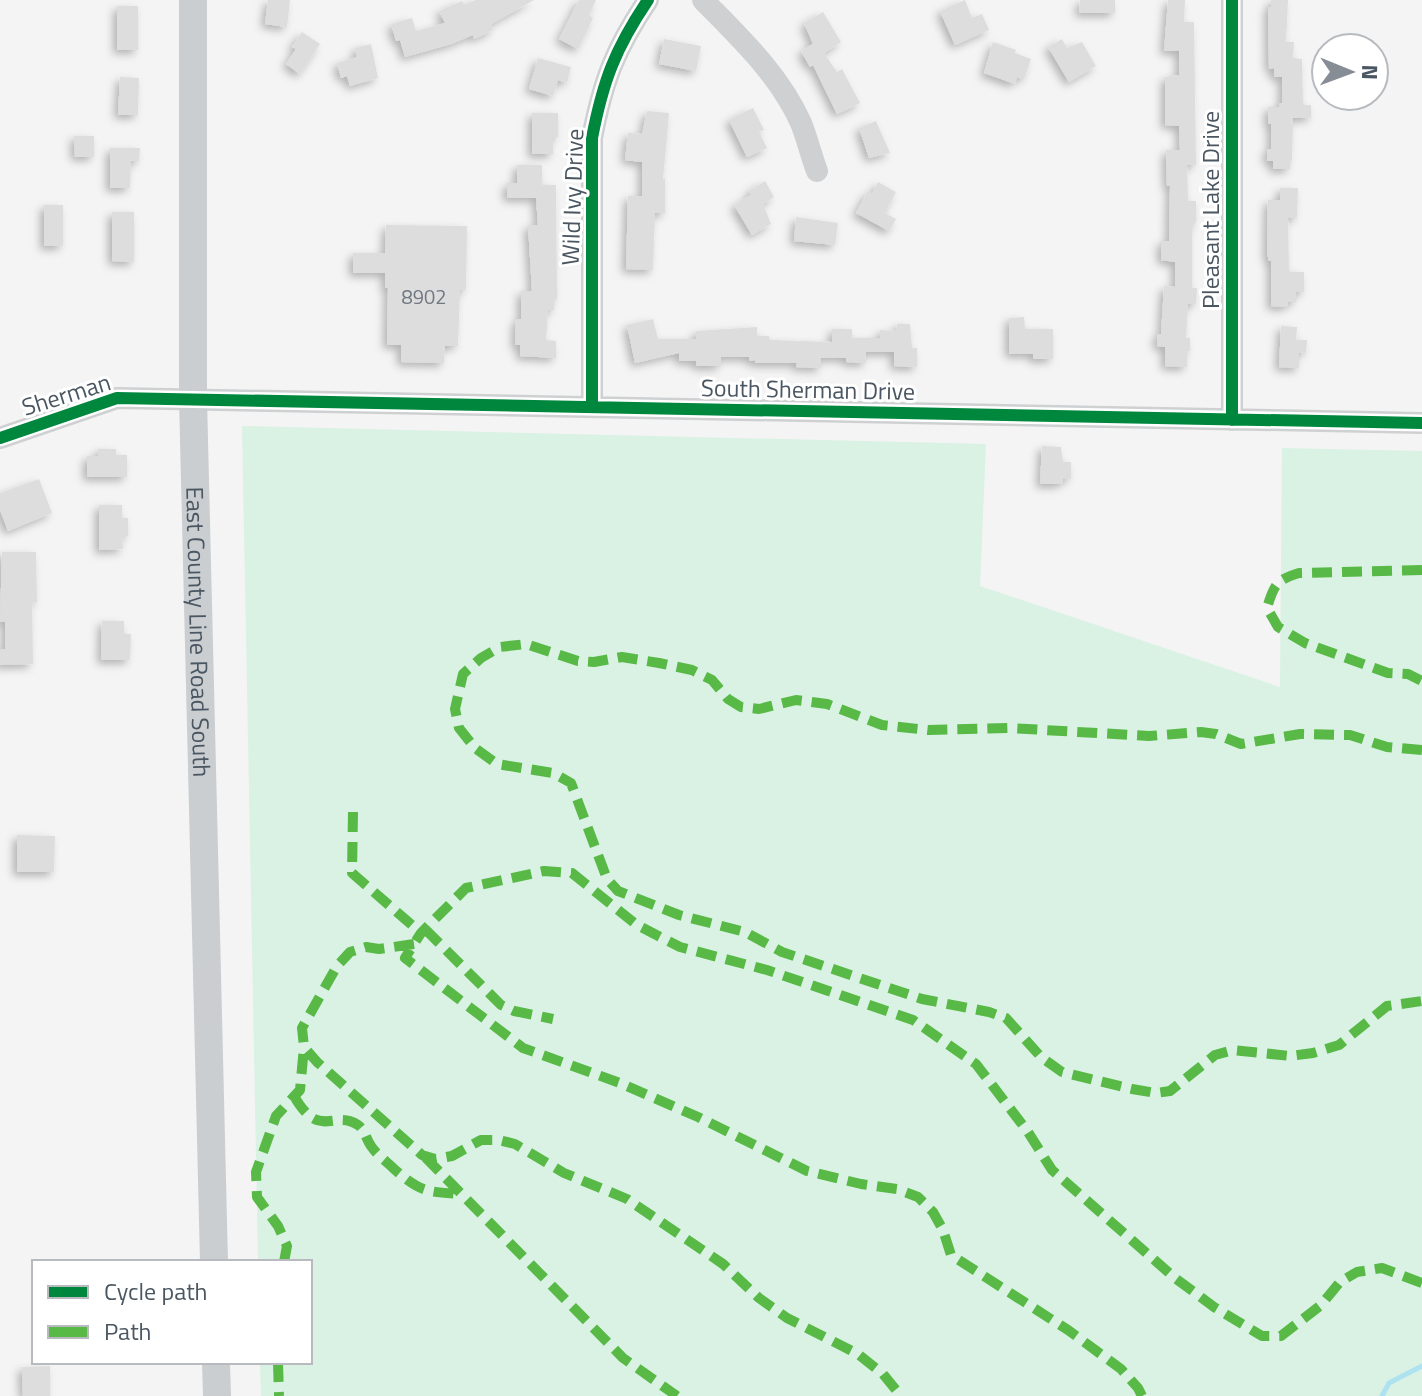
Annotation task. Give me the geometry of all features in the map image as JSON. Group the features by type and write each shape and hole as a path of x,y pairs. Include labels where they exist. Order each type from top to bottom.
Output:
{"main road":[{"name":"East County Line Road South","path":"193,0 193,398 214,1260"},
{"path":"216,1364 217,1396"}],"street":[{"name":"Wild Ivy Drive","path":"592,407 592,138 614,56 648,0"},
{"path":"703,0 748,45 776,80 802,125 817,171"},
{"name":"Pleasant Lake Drive","path":"1232,0 1232,420"},
{"name":"Sherman","path":"0,438 117,398 193,398"},
{"name":"South Sherman Drive","path":"193,398 1422,423"}],"green space":[{"path":"242,426 986,444 980,586 1280,687 1282,448 1422,451 1422,1396 261,1396 260,1364 312,1364 312,1260 258,1260"}],"building":[{"path":"268,0 290,0 287,27 265,24"},
{"path":"476,0 534,0 491,24 493,30 474,39 473,35 405,57 391,24 412,18 416,31 445,23 439,11 462,1 464,5"},
{"path":"579,0 596,0 589,15 593,18 578,49 559,39"},
{"path":"965,0 972,18 982,14 989,30 955,45 940,11"},
{"path":"1080,0 1115,0 1115,13 1079,13"},
{"path":"1168,0 1185,0 1184,22 1194,22 1196,165 1187,165 1188,201 1196,201 1196,221 1192,229 1192,288 1197,288 1196,304 1188,304 1186,338 1190,338 1190,351 1187,351 1187,367 1165,366 1165,347 1157,346 1157,334 1161,334 1164,286 1175,287 1175,262 1161,260 1161,241 1169,241 1170,186 1167,186 1166,150 1180,150 1179,126 1165,125 1165,77 1179,75 1179,51 1164,51"},
{"path":"1271,0 1288,0 1286,42 1294,42 1293,58 1302,59 1303,105 1310,105 1311,112 1311,118 1293,118 1290,169 1273,169 1273,161 1267,161 1267,149 1271,149 1268,107 1279,107 1282,103 1282,77 1274,77 1274,68 1269,69 1268,7 1271,7"},
{"path":"117,6 138,6 138,50 117,50"},
{"path":"823,12 841,42 824,53 837,72 842,69 860,103 837,114 813,65 810,67 801,51 813,44 804,23"},
{"path":"302,32 320,44 300,74 286,64"},
{"path":"664,39 701,46 696,71 659,64"},
{"path":"1062,39 1067,48 1082,42 1096,66 1069,82 1048,47"},
{"path":"993,42 1031,59 1024,79 1017,77 1015,84 984,73"},
{"path":"371,44 378,78 350,86 347,76 341,78 337,63 357,57 355,48"},
{"path":"538,58 571,67 567,83 558,80 553,96 529,89"},
{"path":"120,77 139,78 138,115 118,115"},
{"path":"753,108 764,130 759,132 767,148 747,157 729,120"},
{"path":"647,111 669,113 663,179 665,213 655,213 653,270 626,269 628,196 642,196 642,162 625,160 628,133 642,134"},
{"path":"532,113 558,113 558,137 553,137 553,154 532,154"},
{"path":"876,121 890,153 869,158 859,128"},
{"path":"74,136 94,136 94,157 75,157"},
{"path":"110,148 140,148 139,161 131,161 130,188 110,188"},
{"path":"517,165 542,165 542,185 556,185 557,299 554,299 554,310 548,310 546,340 556,341 556,358 520,356 520,345 515,345 516,319 521,319 521,291 532,291 528,225 538,225 536,198 507,198 507,183 517,183"},
{"path":"765,181 774,197 763,204 771,224 752,235 734,205 751,195 749,191"},
{"path":"878,182 896,192 885,213 896,219 889,231 856,213 868,191 872,194"},
{"path":"1280,188 1298,188 1297,218 1288,218 1289,272 1304,272 1304,292 1296,292 1296,302 1288,302 1288,307 1271,306 1271,261 1267,253 1268,200 1280,200"},
{"path":"44,205 63,205 63,246 44,246"},
{"path":"112,212 134,212 134,262 112,261"},
{"path":"796,217 838,223 835,245 794,241"},
{"path":"386,225 467,226 466,290 460,290 458,346 445,346 444,363 401,362 401,345 387,345 388,288 385,288 385,273 353,273 353,253 385,253"},
{"path":"1024,317 1025,329 1053,329 1053,359 1033,359 1033,354 1009,354 1009,318"},
{"path":"653,319 658,339 696,339 696,331 757,327 757,336 769,336 770,340 832,342 832,329 852,329 852,338 880,338 880,330 896,331 897,324 910,324 912,348 917,348 917,367 894,366 894,352 866,352 866,363 846,362 846,358 821,358 821,368 796,367 797,363 755,363 755,360 749,361 749,357 721,357 721,366 696,366 696,361 679,361 679,353 635,363 627,325"},
{"path":"1281,326 1297,327 1296,340 1307,340 1306,353 1299,352 1299,368 1279,367"},
{"path":"1042,446 1061,447 1063,462 1071,462 1071,479 1063,479 1063,484 1040,484"},
{"path":"98,449 116,449 116,455 127,455 127,477 87,477 87,456 98,456"},
{"path":"39,479 52,513 8,531 0,510 0,493"},
{"path":"99,505 122,505 122,518 128,518 128,536 122,536 123,549 99,550"},
{"path":"2,552 36,552 37,602 32,602 33,664 0,665 0,649 5,649 5,622 0,622"},
{"path":"102,621 124,621 124,634 131,634 130,660 101,660"},
{"path":"17,835 55,836 54,872 17,872"},
{"path":"50,1366 50,1396 23,1396 22,1367"}],"waterway":[{"path":"1382,1396 1389,1383 1422,1366"}],"marked path":[{"path":"1422,570 1299,573 1277,584 1267,608 1278,627 1305,643 1388,673 1408,674 1422,681"},
{"path":"1422,750 1387,747 1350,735 1300,734 1241,744 1201,732 1149,736 1009,728 928,730 882,725 827,704 796,700 759,709 741,707 728,699 712,680 692,670 622,657 594,662 578,661 526,644 500,647 463,674 455,709 459,728 475,748 497,764 553,773 571,783 607,879 618,891 679,915 745,932 782,952 922,999 1006,1018 1041,1057 1062,1072 1132,1089 1156,1093 1170,1091 1215,1055 1233,1050 1290,1056 1313,1053 1339,1045 1387,1006 1422,1001"},
{"path":"353,812 352,873 421,933"},
{"path":"1142,1396 1121,1369 1068,1330 951,1255 933,1212 918,1197 897,1189 807,1171 698,1117 620,1083 523,1048 405,958 421,933 466,888 544,871 572,873 637,925 680,947 767,970 913,1020 976,1064 1028,1132 1052,1170 1175,1278 1214,1307 1262,1336 1281,1336 1321,1305 1340,1282 1357,1272 1382,1268 1422,1283"},
{"path":"425,929 501,1005 514,1011 553,1019"},
{"path":"414,944 379,949 366,947 350,952 337,966 302,1028 304,1047 317,1062 422,1155 435,1159 452,1156 481,1140 499,1140 515,1144 564,1173 627,1199 723,1264 759,1298 787,1318 858,1354 883,1374 901,1396"},
{"path":"284,1260 287,1246 278,1226 257,1197 256,1172 276,1116 300,1090 304,1047"},
{"path":"294,1096 303,1110 319,1121 341,1120 358,1125 376,1152 417,1186 431,1191 462,1194"},
{"path":"425,1157 623,1358 677,1396"},
{"path":"278,1364 279,1396"}],"cycle path":[{"path":"592,407 592,138 612,66 648,0"},
{"path":"1232,0 1232,420"},
{"path":"0,438 117,398 1422,423"}]}
